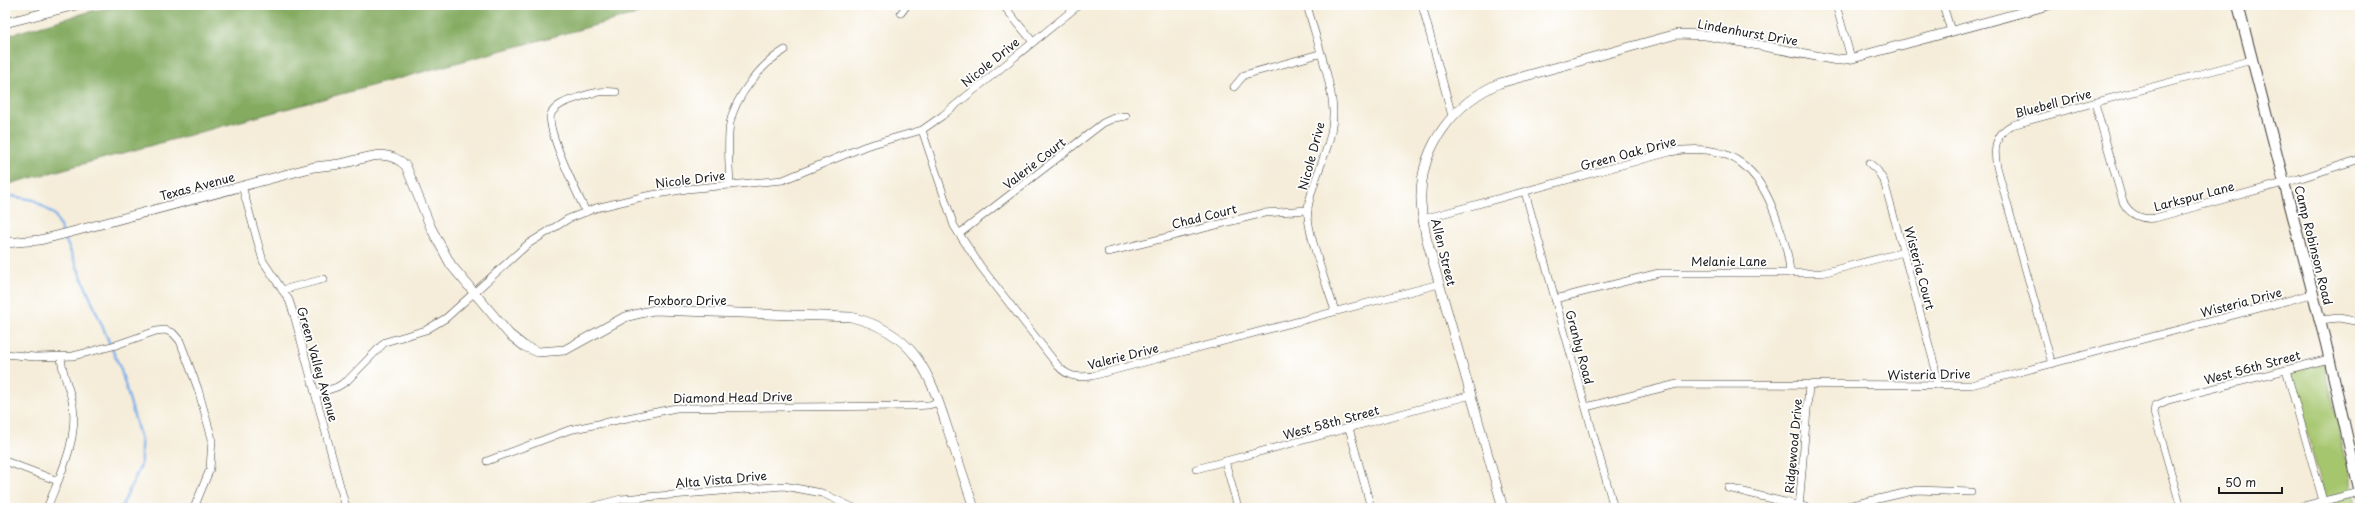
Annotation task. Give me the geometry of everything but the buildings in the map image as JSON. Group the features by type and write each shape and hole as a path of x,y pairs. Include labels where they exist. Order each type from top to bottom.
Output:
{"main road":[{"name":"Camp Robinson Road","path":"2238,5 2320,320 2360,492"}],"street":[{"path":"5,23 76,5"},
{"path":"901,13 907,5"},
{"path":"1004,5 1033,42"},
{"name":"Nicole Drive","path":"316,394 337,387 346,381 385,342 426,330 446,318 475,294 528,244 548,230 586,212 646,196 687,189 765,183 788,178 862,148 922,130 942,116 1079,5"},
{"name":"Nicole Drive","path":"1306,5 1331,99 1332,128 1326,151 1315,180 1308,210 1315,244 1335,311"},
{"path":"1422,5 1452,116"},
{"path":"1836,5 1850,58"},
{"path":"1943,5 1951,31"},
{"name":"Lindenhurst Drive","path":"1452,116 1475,96 1500,83 1677,34 1700,34 1830,60 1850,58 2045,6"},
{"path":"730,185 729,130 733,112 758,73 785,50"},
{"path":"1234,87 1244,75 1319,54"},
{"name":"Bluebell Drive","path":"2052,364 1997,167 1995,148 2001,132 2012,125 2252,60"},
{"path":"586,212 551,132 551,114 558,106 574,98 597,91 616,92"},
{"name":"Larkspur Lane","path":"2095,103 2123,202 2130,212 2139,217 2155,218 2360,159"},
{"name":"Valerie Court","path":"959,234 1103,123 1114,118 1126,116"},
{"name":"Allen Street","path":"1452,116 1438,138 1424,170 1421,196 1423,219 1439,284 1503,508"},
{"name":"Valerie Drive","path":"922,130 948,212 959,234 981,266 1058,366 1066,374 1077,377 1101,373 1439,284"},
{"name":"Green Oak Drive","path":"1423,219 1670,152 1698,148 1712,150 1728,156 1744,165 1763,186 1770,199 1788,251 1790,273"},
{"name":"Texas Avenue","path":"5,243 40,240 62,235 314,167 343,163 376,155 396,158"},
{"name":"Foxboro Drive","path":"396,158 408,170 442,249 457,273 519,342 538,352 565,350 625,317 654,310 851,317 880,326 904,343 923,366 939,402 974,508"},
{"name":"Wisteria Court","path":"1868,163 1877,170 1884,181 1935,367 1937,386"},
{"name":"Green Valley Avenue","path":"242,186 263,261 289,300 294,315 346,508"},
{"name":"Granby Road","path":"1525,192 1614,508"},
{"name":"Chad Court","path":"1108,252 1264,213 1308,210"},
{"name":"Melanie Lane","path":"1555,299 1659,273 1790,273 1832,271 1904,252"},
{"path":"282,290 324,279"},
{"name":"Wisteria Drive","path":"1586,407 1677,384 1971,385 2312,294"},
{"path":"2320,320 2339,318 2360,322"},
{"path":"5,354 61,357 112,346 162,330 173,333 180,341 206,412 212,439 210,469 194,508"},
{"path":"47,508 69,451 73,429 72,403 63,373 61,357"},
{"name":"West 56th Street","path":"2181,508 2154,413 2155,406 2159,403 2180,397 2329,359"},
{"path":"2286,370 2324,504"},
{"name":"Ridgewood Drive","path":"1799,507 1809,385"},
{"name":"West 58th Street","path":"1196,469 1471,395"},
{"name":"Diamond Head Drive","path":"487,461 569,430 676,408 911,406 929,405 939,402"},
{"path":"1349,428 1371,508"},
{"path":"5,461 58,481"},
{"path":"1225,461 1238,508"},
{"name":"Alta Vista Drive","path":"587,508 607,502 634,498 784,486 822,493 854,508"},
{"path":"1728,488 1799,507 1809,508"},
{"path":"1840,508 1917,490 1971,492"},
{"path":"2296,508 2324,504 2360,492"}],"green space":[{"path":"123,5 670,5 5,185 5,36 92,11"},
{"path":"2324,363 2357,508 2328,508 2290,372"}],"waterway":[{"path":"5,195 34,200 55,215 121,370 141,440 141,465 121,508"}]}
